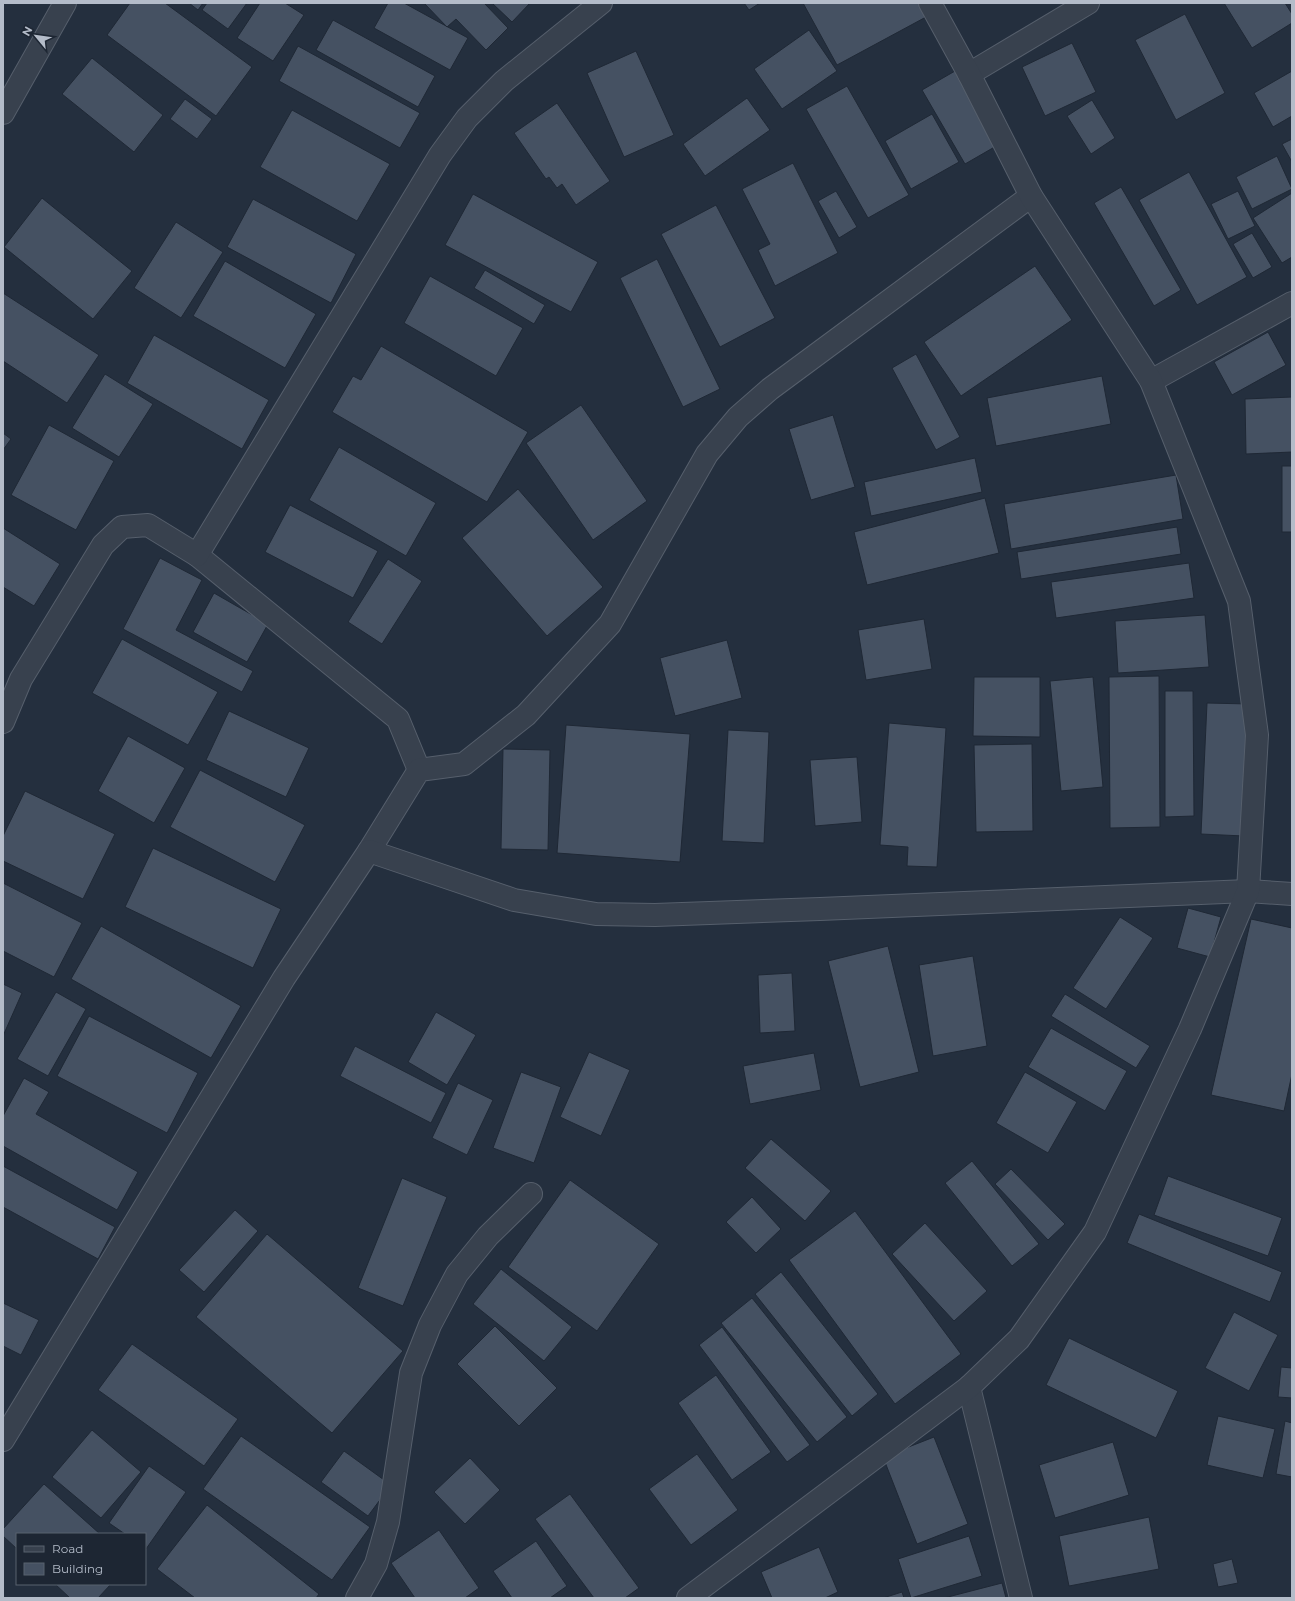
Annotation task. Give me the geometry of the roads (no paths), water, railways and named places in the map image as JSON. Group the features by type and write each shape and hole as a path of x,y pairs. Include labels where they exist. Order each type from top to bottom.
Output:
{"street":[{"path":"3,113 66,3"},
{"path":"197,555 440,155 467,118 504,81 602,3"},
{"path":"688,1598 969,1387 1019,1339 1095,1232 1190,1029 1248,891 1257,735 1239,602 1151,381 1031,196 930,3"},
{"path":"968,74 1088,3"},
{"path":"419,770 464,764 526,715 610,624 707,454 738,417 770,389 1031,196"},
{"path":"1151,381 1292,303"},
{"path":"3,722 21,678 103,545 122,527 148,525 197,555 398,719 419,770"},
{"path":"3,1440 284,978 369,851 419,770"},
{"path":"369,851 514,900 596,914 655,915 1248,891 1292,894"},
{"path":"357,1598 376,1564 388,1522 411,1373 430,1325 457,1274 488,1236 530,1194"},
{"path":"969,1387 1021,1598"}]}
